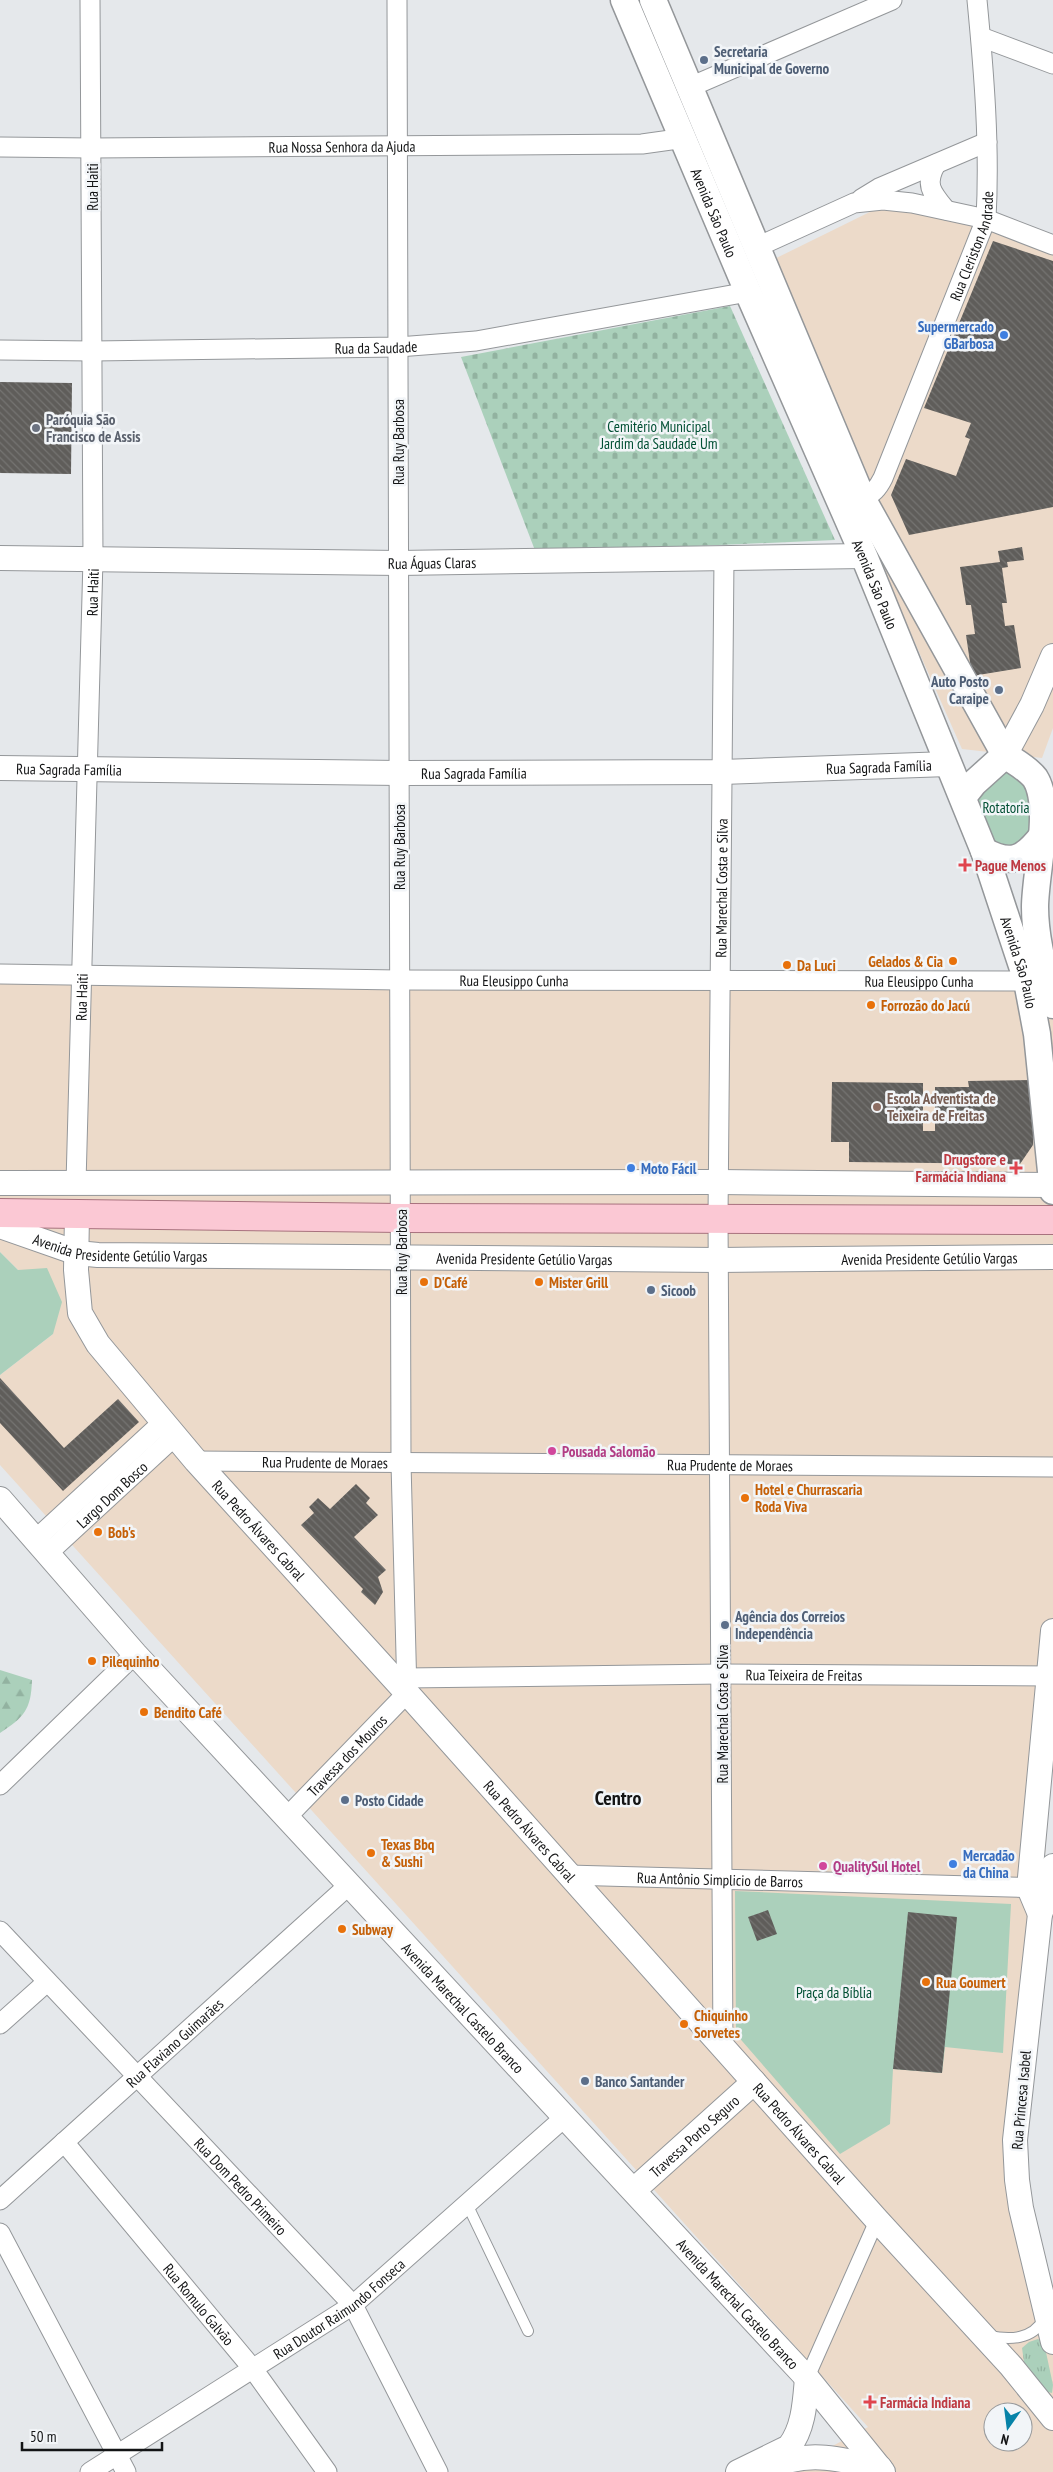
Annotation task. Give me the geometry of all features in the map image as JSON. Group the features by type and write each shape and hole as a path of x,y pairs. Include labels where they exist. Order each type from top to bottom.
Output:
{"main road":[{"name":"Avenida São Paulo","path":"624,0 685,138 748,292 864,556 984,851 1027,981 1037,1034 1052,1187"},
{"name":"Avenida São Paulo","path":"653,0 862,498 1005,755 1019,763 1037,783 1043,800 1042,836 1035,907 1046,954 1053,1005"},
{"path":"963,797 974,783 1005,755"},
{"path":"984,851 998,859 1007,860 1020,857 1030,853 1042,836"},
{"name":"Avenida Presidente Getúlio Vargas","path":"0,1213 401,1218 1053,1220"}],"street":[{"name":"Rua Haiti","path":"76,1183 93,559 90,0"},
{"name":"Rua Ruy Barbosa","path":"397,0 400,774 398,980 401,1183 401,1463 406,1686"},
{"path":"690,87 892,0"},
{"name":"Rua Cleriston Andrade","path":"862,498 870,495 878,488 884,478 986,219 987,142 978,0"},
{"path":"981,38 1053,64"},
{"name":"Rua Nossa Senhora da Ajuda","path":"0,147 642,144 685,138"},
{"path":"757,247 854,203 878,188 987,142"},
{"path":"936,164 930,174 929,185 946,210"},
{"path":"854,203 883,200 946,210 986,219 1053,245"},
{"name":"Rua da Saudade","path":"0,350 93,351 398,347 476,341 748,292"},
{"name":"Rua Águas Claras","path":"0,558 399,563 864,556"},
{"name":"Rua Marechal Costa e Silva","path":"723,2048 718,1182 724,558"},
{"path":"1005,755 1032,705 1053,656"},
{"name":"Rua Sagrada Família","path":"0,768 400,774 722,772 948,764"},
{"path":"1042,836 1053,795"},
{"name":"Rua Eleusippo Cunha","path":"0,974 398,980 1027,981"},
{"path":"7,1186 76,1183 718,1182 1052,1187"},
{"name":"Rua Pedro Álvares Cabral","path":"78,1215 77,1253 80,1312 86,1326 98,1344 196,1461 406,1686 568,1875 877,2220 1011,2366 1053,2418"},
{"name":"Avenida Presidente Getúlio Vargas","path":"0,1226 77,1253 401,1259 1053,1258"},
{"name":"Largo Dom Bosco","path":"41,1547 169,1429"},
{"name":"Rua Prudente de Moraes","path":"196,1461 1053,1467"},
{"name":"Avenida Marechal Castelo Branco","path":"0,1499 135,1654 807,2378 882,2470"},
{"name":"Rua Princesa Isabel","path":"1053,1631 1046,1883 1040,1914 1015,2140 1017,2180 1021,2208 1053,2342"},
{"path":"0,1785 135,1654"},
{"name":"Rua Teixeira de Freitas","path":"406,1686 722,1674 1051,1676"},
{"name":"Travessa dos Mouros","path":"287,1817 406,1686"},
{"name":"Rua Antônio Simplicio de Barros","path":"568,1875 1046,1883"},
{"name":"Rua Flaviano Guimarães","path":"0,2200 349,1885"},
{"name":"Rua Dom Pedro Primeiro","path":"0,1931 353,2305 438,2472"},
{"path":"0,2024 47,1982"},
{"name":"Travessa Porto Seguro","path":"634,2190 754,2082"},
{"name":"Rua Doutor Raimundo Fonseca","path":"90,2472 353,2305 564,2117"},
{"name":"Rua Romulo Galvão","path":"64,2142 253,2369 327,2472"},
{"path":"738,2472 789,2447 794,2440 802,2416 807,2378 877,2220"},
{"path":"0,2233 126,2472"},
{"path":"773,2469 806,2457 829,2457 882,2470"}],"lane":[{"path":"467,2204 528,2331"},
{"path":"984,2336 1005,2339 1025,2336 1039,2328 1047,2314"}],"shaded area":[{"path":"886,204 967,219 1053,252 1053,728 1042,758 962,749 750,271"},
{"path":"1053,977 1053,1746 1023,2161 1053,2292 1053,2472 784,2472 868,2427 0,1465 0,1375 53,1334 18,1270 0,1252 0,979"}],"green space":[{"name":"Cemitério Municipal Jardim da Saudade Um","path":"730,306 835,540 536,553 461,357"},
{"name":"Rotatoria","path":"1006,764 1029,784 1036,832 1025,847 989,846 975,799"},
{"path":"0,1252 18,1270 47,1268 62,1302 53,1334 0,1375"},
{"path":"0,1670 32,1680 30,1699 25,1712 0,1733"},
{"name":"Praça da Bíblia","path":"735,1891 1011,1904 1003,2053 945,2047 942,2073 893,2069 890,2124 840,2154 736,2034"},
{"path":"1038,2339 1044,2343 1053,2385 1052,2393 1048,2392 1024,2362 1022,2348 1029,2342"}],"building":[{"name":"Supermercado GBarbosa","path":"993,241 1053,261 1053,507 909,535 891,495 906,459 956,476 970,439 965,437 971,423 924,408"},
{"name":"Paróquia São Francisco de Assis","path":"0,382 72,383 71,474 0,473"},
{"path":"1022,547 1024,560 1007,562 1008,567 1002,568 1007,603 1002,603 1005,626 1014,625 1021,668 972,676 966,635 975,634 971,605 966,605 960,567 1000,562 998,551"},
{"path":"1033,1080 1033,1145 1020,1164 849,1162 849,1142 831,1142 832,1082 923,1083 923,1131 935,1131 935,1087 969,1087 968,1081"},
{"path":"0,1378 64,1448 118,1399 139,1422 63,1491 0,1423"},
{"path":"356,1484 370,1498 366,1503 378,1515 354,1537 386,1570 378,1577 383,1592 375,1605 361,1592 363,1589 301,1525 314,1513 309,1507 318,1498 330,1509"},
{"path":"768,1910 777,1934 757,1941 748,1917"},
{"name":"Rua Goumert","path":"908,1912 957,1917 942,2073 893,2069"}],"place":[{"name":"Secretaria Municipal de Governo","path":"704,60"},
{"name":"Supermercado GBarbosa","path":"1004,335"},
{"name":"Paróquia São Francisco de Assis","path":"36,428"},
{"name":"Auto Posto Caraipe","path":"999,690"},
{"name":"Pague Menos","path":"965,865"},
{"name":"Gelados & Cia","path":"953,961"},
{"name":"Da Luci","path":"787,965"},
{"name":"Forrozão do Jacú","path":"871,1005"},
{"name":"Escola Adventista de Teixeira de Freitas","path":"877,1107"},
{"name":"Moto Fácil","path":"631,1168"},
{"name":"Drugstore e Farmácia Indiana","path":"1016,1168"},
{"name":"D'Café","path":"424,1282"},
{"name":"Mister Grill","path":"539,1282"},
{"name":"Sicoob","path":"651,1290"},
{"name":"Pousada Salomão","path":"552,1451"},
{"name":"Hotel e Churrascaria Roda Viva","path":"745,1498"},
{"name":"Bob's","path":"98,1532"},
{"name":"Agência dos Correios Independência","path":"725,1625"},
{"name":"Pilequinho","path":"92,1661"},
{"name":"Bendito Café","path":"144,1712"},
{"name":"Posto Cidade","path":"345,1800"},
{"name":"Texas Bbq & Sushi","path":"371,1853"},
{"name":"Mercadão da China","path":"953,1864"},
{"name":"QualitySul Hotel","path":"823,1866"},
{"name":"Subway","path":"342,1929"},
{"name":"Rua Goumert","path":"926,1982"},
{"name":"Chiquinho Sorvetes","path":"684,2024"},
{"name":"Banco Santander","path":"585,2081"},
{"name":"Farmácia Indiana","path":"870,2402"}],"district":[{"name":"Centro","path":"618,1798"}]}
